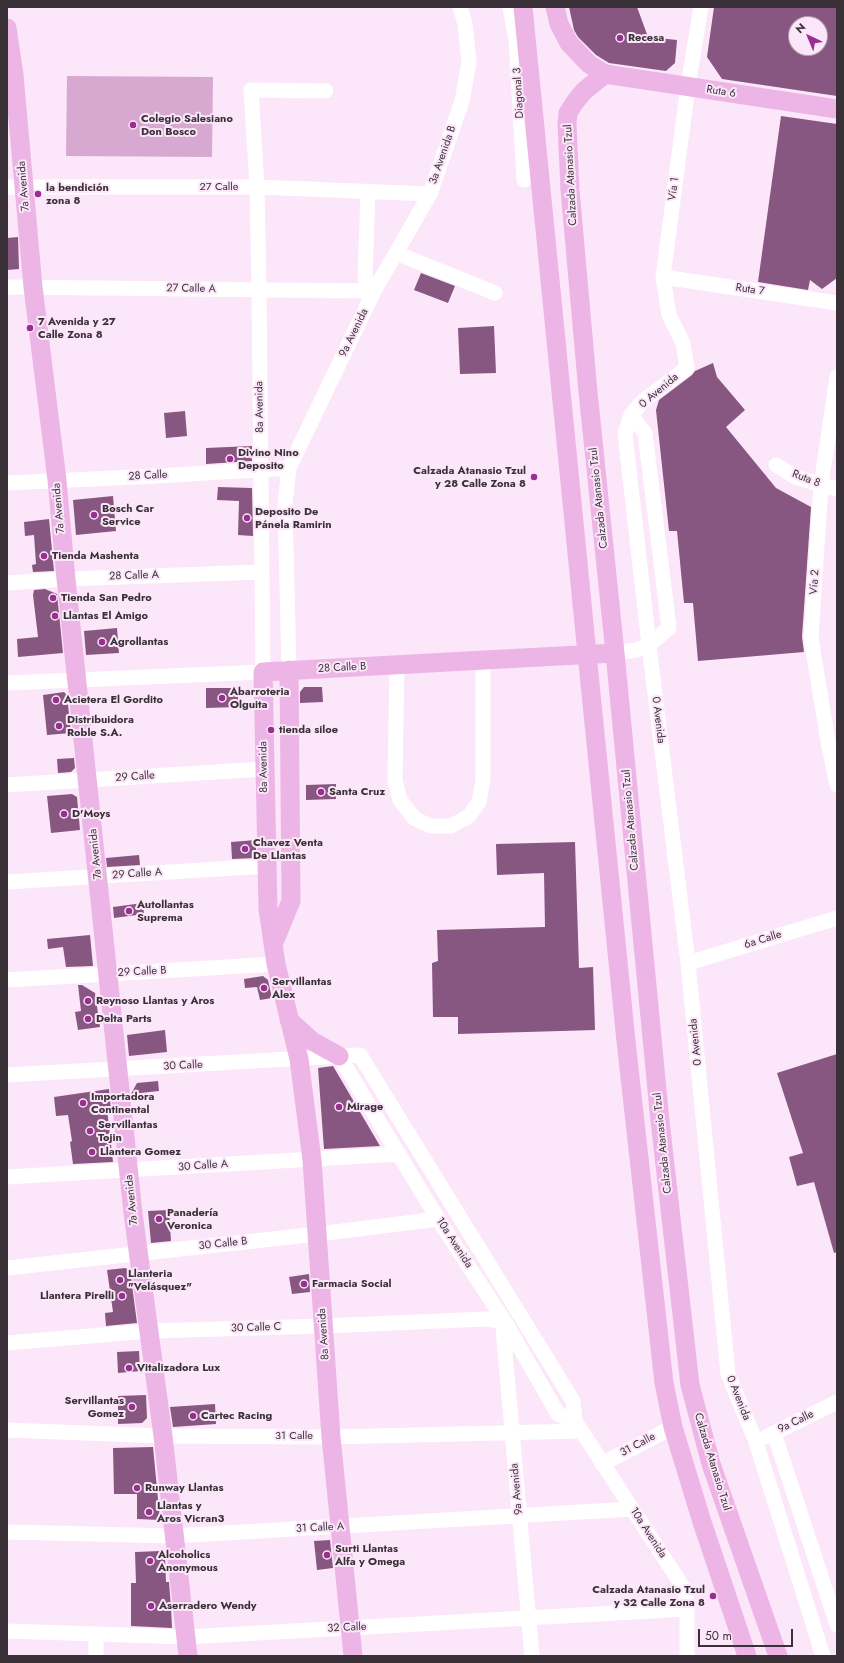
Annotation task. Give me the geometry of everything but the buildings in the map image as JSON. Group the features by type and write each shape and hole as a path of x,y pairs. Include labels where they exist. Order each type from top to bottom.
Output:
{"main road":[{"path":"523,7 530,58 586,654 627,1049 664,1383 673,1427 702,1522 747,1656"},
{"path":"555,7 559,24 569,44 589,64 605,74"},
{"name":"7a Avenida","path":"7,28 16,186 33,287 57,480 66,579 138,1254 163,1436 188,1656"},
{"name":"Ruta 6","path":"605,74 837,109"},
{"name":"Calzada Atanasio Tzul","path":"605,74 584,91 574,102 568,113 567,124 570,190 588,392 615,653 660,1121 690,1385 711,1464 778,1656"},
{"name":"28 Calle B","path":"263,672 615,653"},
{"path":"274,942 287,914 291,901 289,670"},
{"name":"8a Avenida","path":"263,672 268,909 276,964 299,1059 312,1160 331,1437 353,1656"},
{"path":"289,1020 312,1041 339,1056"}],"street":[{"name":"3a Avenida B","path":"374,291 430,194 462,101 469,62 465,24 460,7"},
{"name":"Diagonal 3","path":"510,7 516,40 524,180"},
{"name":"Vía 1","path":"687,368 683,343 669,315 663,277 688,86 701,7"},
{"name":"8a Avenida","path":"263,672 257,187 251,90 326,91"},
{"name":"27 Calle","path":"16,186 257,187 430,194"},
{"path":"368,191 365,278 374,291"},
{"path":"396,253 495,294"},
{"name":"Ruta 7","path":"663,277 837,303"},
{"name":"27 Calle A","path":"7,287 374,291"},
{"name":"9a Avenida","path":"289,468 374,291"},
{"name":"0 Avenida","path":"687,368 643,401 631,415 625,434 688,963 728,1374 756,1442 823,1656"},
{"name":"Vía 2","path":"837,377 821,485 811,638 829,747 837,785"},
{"name":"0 Avenida","path":"631,415 645,433 668,628"},
{"name":"Ruta 8","path":"776,465 795,477 837,489"},
{"path":"289,468 285,503 289,670"},
{"name":"28 Calle","path":"7,483 289,468"},
{"name":"28 Calle A","path":"7,583 66,579 262,572"},
{"name":"28 Calle B","path":"615,653 636,650 649,645 668,628"},
{"path":"397,665 395,780 400,800 415,820 431,826 451,826 469,816 479,802 484,780 482,660"},
{"name":"28 Calle B","path":"7,683 263,672"},
{"name":"29 Calle","path":"7,785 264,769"},
{"name":"29 Calle A","path":"7,882 267,866"},
{"name":"6a Calle","path":"688,963 837,918"},
{"name":"29 Calle B","path":"7,980 276,964"},
{"name":"30 Calle","path":"7,1075 360,1055"},
{"name":"10a Avenida","path":"360,1055 573,1401 578,1426 685,1590 687,1609 687,1656"},
{"name":"10a Avenida","path":"339,1056 438,1219 505,1322 558,1414 578,1426"},
{"name":"30 Calle A","path":"7,1177 399,1154"},
{"name":"30 Calle B","path":"7,1268 318,1234 438,1219"},
{"name":"30 Calle C","path":"7,1342 149,1331 324,1326 486,1319 505,1322"},
{"name":"9a Avenida","path":"505,1322 503,1327 532,1656"},
{"name":"9a Calle","path":"756,1442 837,1402"},
{"name":"31 Calle","path":"7,1430 163,1436 331,1437 512,1432 578,1426"},
{"name":"31 Calle","path":"602,1464 673,1427"},
{"path":"774,1433 837,1625"},
{"name":"31 Calle A","path":"7,1532 174,1536 632,1509"},
{"name":"32 Calle","path":"7,1631 186,1637 687,1609"},
{"path":"96,1634 96,1656"}],"shaded area":[{"path":"67,76 213,77 212,157 66,156"}],"place":[{"name":"Recesa","path":"620,38"},
{"name":"Colegio Salesiano Don Bosco","path":"133,125"},
{"name":"la bendición zona 8","path":"38,194"},
{"name":"7 Avenida y 27 Calle Zona 8","path":"30,328"},
{"name":"Divino Nino Deposito","path":"230,459"},
{"name":"Calzada Atanasio Tzul y 28 Calle Zona 8","path":"534,477"},
{"name":"Bosch Car Service","path":"94,515"},
{"name":"Deposito De Pánela Ramirin","path":"247,518"},
{"name":"Tienda Mashenta","path":"44,556"},
{"name":"Tienda San Pedro","path":"53,598"},
{"name":"Llantas El Amigo","path":"55,616"},
{"name":"Agrollantas","path":"102,642"},
{"name":"Abarroteria Olguita","path":"222,698"},
{"name":"Acietera El Gordito","path":"56,700"},
{"name":"Distribuidora Roble S.A.","path":"59,726"},
{"name":"tienda siloe","path":"271,730"},
{"name":"Santa Cruz","path":"321,792"},
{"name":"D'Moys","path":"64,814"},
{"name":"Chavez Venta De Llantas","path":"245,849"},
{"name":"Autollantas Suprema","path":"129,911"},
{"name":"Servillantas Alex","path":"264,988"},
{"name":"Reynoso Llantas y Aros","path":"88,1001"},
{"name":"Delta Parts","path":"88,1019"},
{"name":"Importadora Continental","path":"83,1103"},
{"name":"Mirage","path":"339,1107"},
{"name":"Servillantas Tojin","path":"90,1131"},
{"name":"Llantera Gomez","path":"92,1152"},
{"name":"Panadería Veronica","path":"159,1219"},
{"name":"Llanteria \"Velásquez\"","path":"120,1280"},
{"name":"Farmacia Social","path":"304,1284"},
{"name":"Llantera Pirelli","path":"122,1296"},
{"name":"Vitalizadora Lux","path":"129,1368"},
{"name":"Servillantas Gomez","path":"132,1407"},
{"name":"Cartec Racing","path":"193,1416"},
{"name":"Runway Llantas","path":"137,1488"},
{"name":"Llantas y Aros Vicran3","path":"149,1512"},
{"name":"Surti Llantas Alfa y Omega","path":"327,1555"},
{"name":"Alcoholics Anonymous","path":"150,1561"},
{"name":"Calzada Atanasio Tzul y 32 Calle Zona 8","path":"713,1596"},
{"name":"Aserradero Wendy","path":"151,1606"}]}
